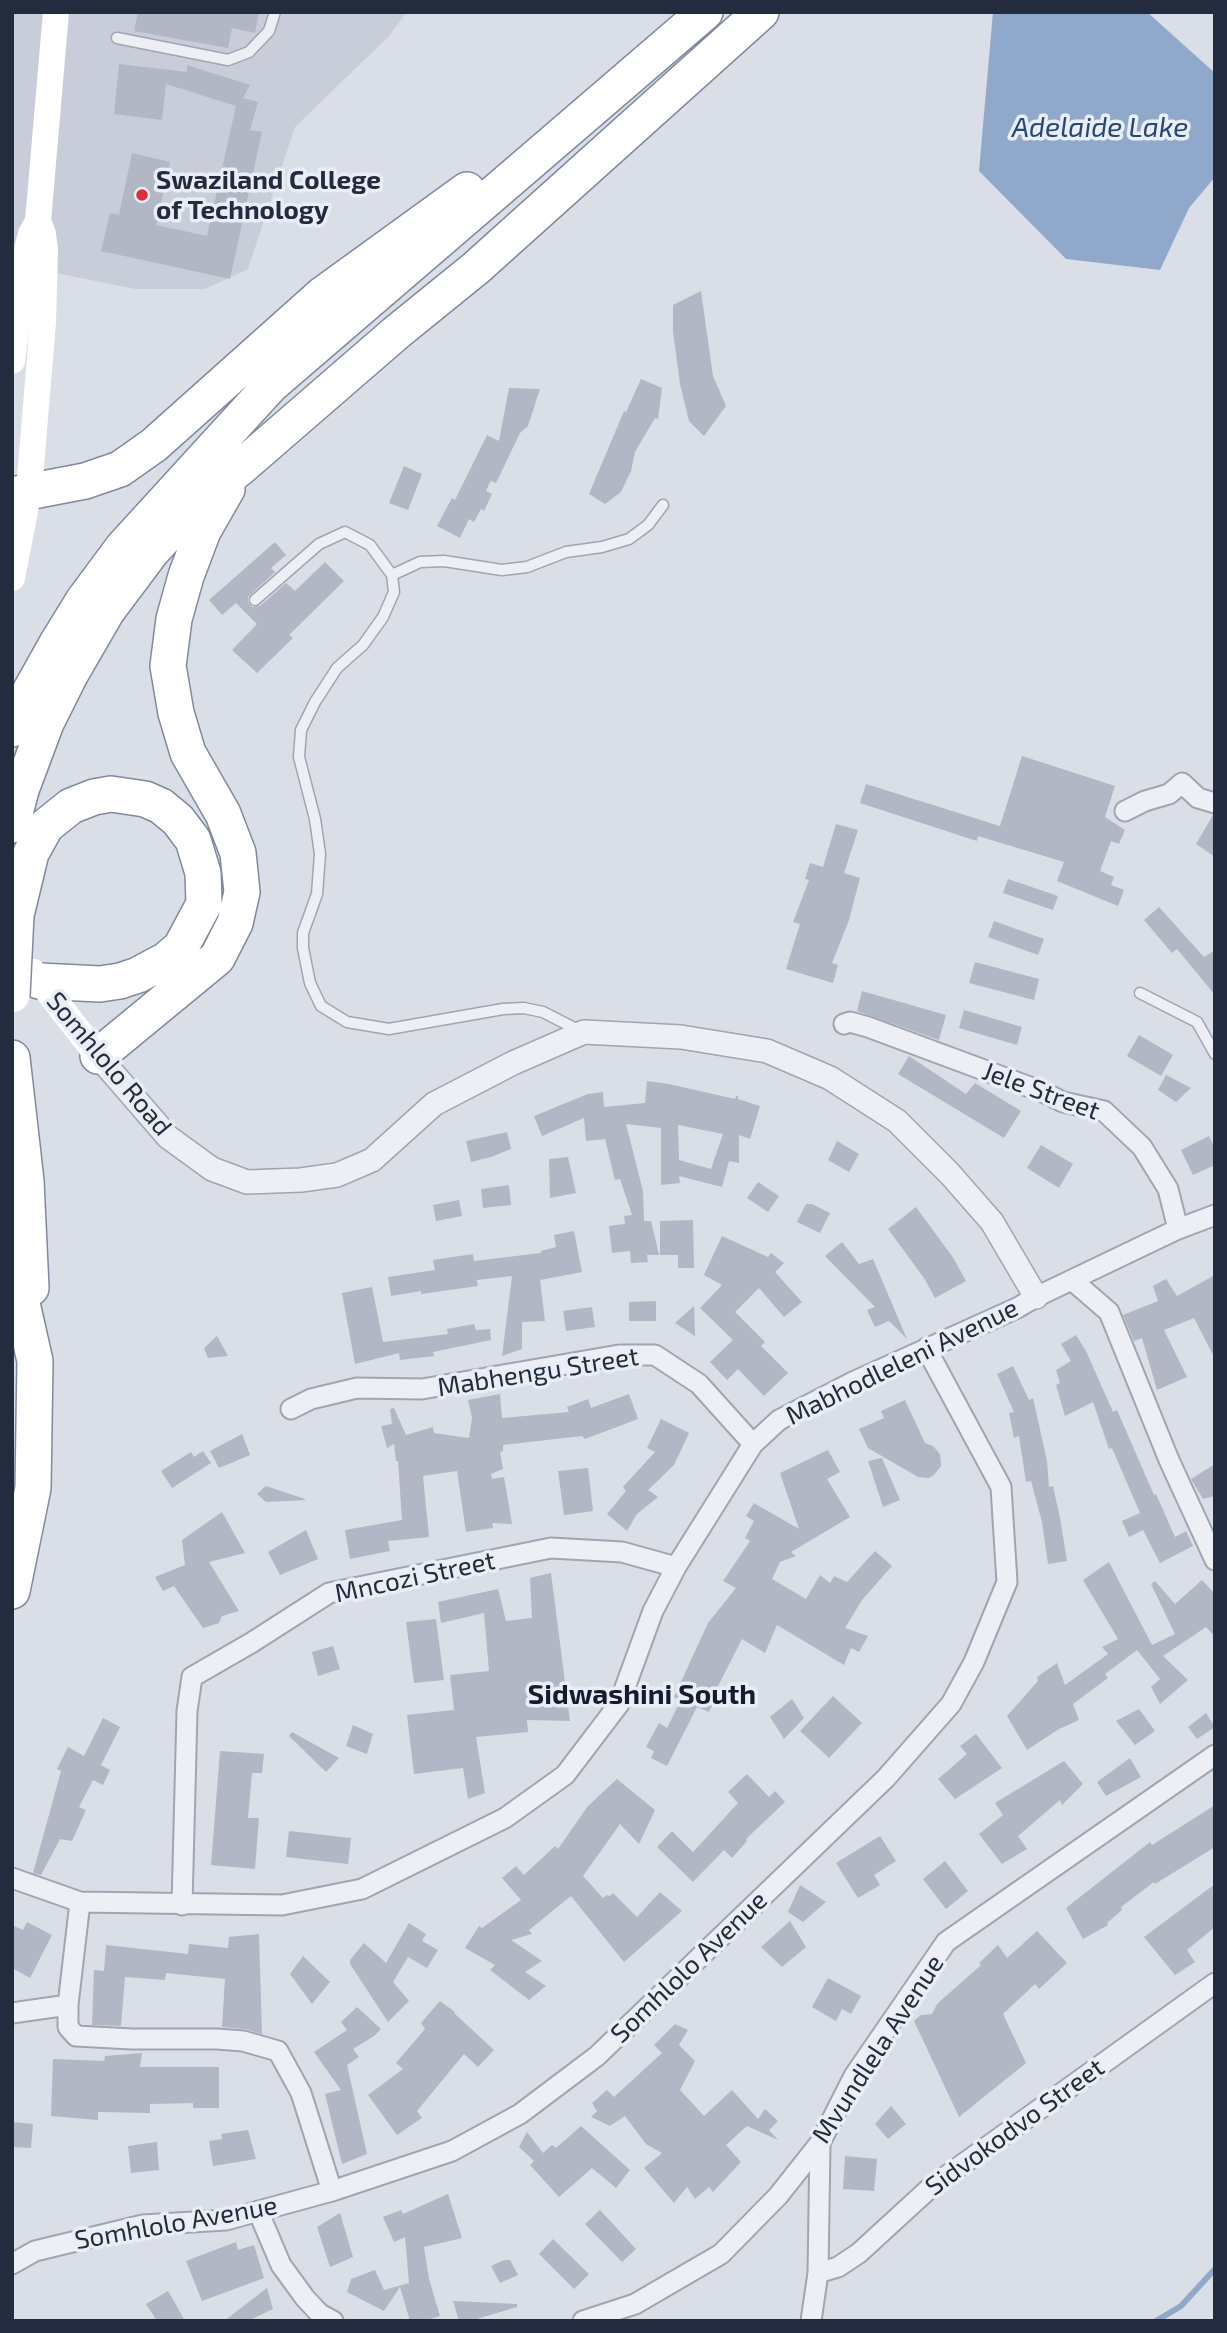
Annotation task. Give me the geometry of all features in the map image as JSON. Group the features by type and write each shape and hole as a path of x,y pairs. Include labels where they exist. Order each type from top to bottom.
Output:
{"highway":[{"path":"12,729 56,645 83,601 123,547 271,385 705,12"},
{"path":"12,825 21,790 47,723 70,675 107,611 152,551 202,497 240,468 397,332 476,268 761,12"},
{"path":"20,492 85,481 120,469 154,445 322,295 664,48"},
{"path":"98,1056 218,958 235,923 242,892 238,853 223,814 188,753 176,713 168,666 174,619 186,576 203,531 240,468"},
{"path":"111,794 145,799 161,806 178,820 193,839 203,873 204,904 181,947 166,960 138,975 100,984 26,988 14,928 32,853 46,827 71,806 111,794"},
{"path":"12,1591 33,1488 34,1361 26,1181 14,1071"},
{"path":"12,1259 34,1361"}],"main road":[{"path":"12,361 27,249 38,221 56,12"},
{"path":"12,578 44,278 43,234 38,221"},
{"name":"Somhlolo Road","path":"26,988 98,1056"}],"street":[{"path":"1125,811 1145,801 1169,794 1182,783 1198,798 1215,803"},
{"name":"Jele Street","path":"844,1024 850,1022 868,1027 1043,1092 1063,1102 1104,1111 1142,1147 1168,1189 1178,1229"},
{"name":"Somhlolo Road","path":"98,1056 169,1137 212,1169 247,1182 301,1180 337,1175 372,1160 435,1104 513,1063 584,1032 681,1037 767,1051 830,1078 897,1121 950,1174 992,1222 1035,1297"},
{"name":"Mabhodleleni Avenue","path":"12,1878 80,1902 282,1905 362,1889 505,1818 565,1775 619,1703 653,1611 676,1567 753,1444 779,1420 1178,1229 1212,1220"},
{"path":"1072,1280 1108,1312 1169,1460 1215,1560"},
{"name":"Somhlolo Avenue","path":"12,2264 35,2251 144,2225 226,2220 332,2191 452,2151 520,2114 597,2056 886,1778 951,1704 974,1662 1006,1582 1001,1487 926,1348"},
{"name":"Mabhengu Street","path":"291,1409 312,1399 358,1388 422,1389 619,1355 655,1355 699,1384 753,1444"},
{"name":"Mncozi Street","path":"182,1905 187,1711 192,1677 329,1593 551,1548 622,1552 676,1567"},
{"name":"Mvundlela Avenue","path":"583,2321 635,2304 721,2254 778,2196 820,2143 854,2076 946,1942 1215,1755"},
{"path":"80,1902 68,2005 68,2027 76,2036 217,2039 243,2041 278,2050 301,2093 332,2191"},
{"name":"Sidvokodvo Street","path":"818,2273 838,2267 859,2253 931,2187 1215,1983"},
{"path":"12,2013 68,2005"},
{"path":"811,2321 818,2273 820,2143"},
{"path":"258,2211 281,2265 305,2298 320,2314 333,2321"}],"lane":[{"path":"117,37 228,60 249,52 270,31 275,12"},
{"path":"392,575 419,562 444,561 502,570 527,567 566,552 601,547 629,539 648,525 663,505"},
{"path":"255,600 319,544 345,532 370,545 392,575 394,592 383,617 363,645 337,668 314,702 300,730 299,757 315,819 320,853 317,894 303,933 303,948 310,983 321,1006 347,1022 389,1029 503,1009 524,1008 543,1012 584,1032"},
{"path":"1140,993 1197,1022 1215,1054"}],"shaded area":[{"name":"Swaziland College of Technology","path":"12,12 407,12 388,37 295,127 248,269 205,289 135,289 12,264"}],"water":[{"name":"Adelaide Lake","path":"993,12 1147,12 1215,73 1215,177 1189,208 1160,270 1066,259 979,171"}],"building":[{"path":"138,12 259,12 255,33 232,28 228,48 134,31"},
{"path":"119,64 187,72 187,65 250,85 243,98 258,102 250,130 262,132 230,279 101,251 110,213 119,215 132,153 170,162 156,225 207,236 236,106 166,84 162,120 114,114"},
{"path":"701,291 713,376 726,406 704,436 689,421 680,384 673,331 673,305"},
{"path":"641,379 662,388 658,419 655,418 635,452 631,471 621,492 605,504 589,494 624,411 626,412"},
{"path":"509,388 540,389 528,426 520,433 496,483 491,481 492,478 486,491 492,494 484,511 481,509 474,522 469,519 460,538 437,526 452,498 455,500 487,435 499,441"},
{"path":"404,466 422,474 408,510 389,503"},
{"path":"275,542 286,555 271,568 275,572 248,597 252,607 260,606 286,583 295,591 325,562 344,581 289,635 293,638 257,673 232,650 257,624 236,603 222,615 209,600"},
{"path":"1022,756 1115,786 1105,817 1125,830 1119,844 1111,841 1100,871 1114,877 1111,885 1124,890 1118,906 1057,881 1064,862 978,836 977,841 860,803 866,784 1000,826"},
{"path":"1215,815 1215,857 1196,844"},
{"path":"836,824 858,830 844,873 860,878 849,920 832,963 838,965 833,983 786,969 800,924 793,922 809,880 805,879 810,863 823,867"},
{"path":"1008,879 1058,896 1053,910 1003,893"},
{"path":"1159,907 1204,957 1215,950 1215,995 1177,949 1172,953 1144,920"},
{"path":"994,921 1044,939 1038,955 988,937"},
{"path":"975,962 1039,979 1034,1000 969,983"},
{"path":"862,991 946,1015 939,1040 857,1011"},
{"path":"964,1010 1022,1027 1017,1045 959,1028"},
{"path":"1139,1035 1173,1055 1161,1076 1127,1056"},
{"path":"909,1056 966,1094 975,1083 1021,1111 1004,1138 898,1074"},
{"path":"1166,1075 1191,1088 1176,1102 1158,1090"},
{"path":"647,1081 735,1099 738,1096 738,1099 760,1106 750,1139 739,1135 739,1163 729,1161 722,1187 679,1176 680,1183 661,1185 661,1128 626,1124 643,1191 644,1221 651,1221 659,1255 647,1255 648,1262 631,1263 630,1251 612,1253 609,1226 625,1224 624,1216 632,1215 620,1179 615,1180 605,1139 586,1141 584,1118 542,1136 534,1116 588,1094 603,1092 604,1107 645,1103","holes":["678,1125 723,1134 711,1169 679,1160"]},
{"path":"507,1132 511,1149 471,1162 466,1141"},
{"path":"1209,1136 1215,1148 1215,1165 1193,1175 1181,1150"},
{"path":"837,1141 859,1154 849,1172 828,1160"},
{"path":"1041,1145 1073,1164 1059,1188 1027,1168"},
{"path":"568,1157 576,1193 550,1198 549,1159"},
{"path":"758,1182 779,1196 768,1212 747,1198"},
{"path":"509,1185 511,1205 483,1208 481,1189"},
{"path":"459,1200 462,1216 436,1221 433,1205"},
{"path":"806,1204 812,1204 830,1213 820,1233 797,1222"},
{"path":"916,1207 954,1259 966,1281 935,1298 924,1278 888,1229"},
{"path":"693,1220 694,1268 678,1268 678,1255 660,1255 660,1221"},
{"path":"574,1231 582,1272 540,1280 545,1321 522,1322 522,1349 502,1356 512,1276 477,1280 478,1286 391,1296 388,1277 435,1270 433,1260 473,1254 474,1261 541,1253 556,1247 554,1235"},
{"path":"722,1236 768,1257 771,1253 784,1263 775,1272 802,1302 784,1317 759,1288 735,1312 765,1342 761,1346 788,1373 764,1396 738,1369 727,1380 710,1362 733,1340 700,1308 722,1285 704,1275"},
{"path":"842,1242 859,1264 873,1259 907,1339 889,1321 875,1327 867,1310 875,1307 825,1256"},
{"path":"1215,1275 1215,1359 1194,1318 1164,1330 1187,1377 1157,1390 1142,1338 1134,1341 1123,1315 1158,1301 1153,1286 1166,1279 1177,1296"},
{"path":"372,1287 383,1342 448,1334 447,1329 474,1324 476,1330 490,1329 491,1340 433,1352 434,1356 400,1360 399,1353 355,1364 342,1293"},
{"path":"656,1301 656,1321 629,1321 629,1302"},
{"path":"694,1306 695,1336 675,1323"},
{"path":"592,1307 595,1327 566,1331 563,1311"},
{"path":"1076,1335 1113,1412 1117,1410 1175,1537 1186,1531 1193,1546 1160,1563 1143,1530 1129,1537 1122,1521 1140,1513 1112,1448 1109,1449 1093,1402 1065,1416 1056,1385 1060,1383 1056,1370 1071,1361 1061,1344"},
{"path":"217,1336 228,1356 208,1358 204,1348"},
{"path":"1013,1366 1029,1400 1033,1398 1047,1461 1049,1487 1053,1486 1067,1561 1048,1564 1042,1522 1031,1481 1026,1482 1019,1436 1014,1438 1009,1413 1014,1412 997,1374"},
{"path":"500,1394 502,1418 569,1412 567,1407 588,1399 591,1408 629,1394 638,1419 585,1439 582,1436 503,1445 503,1451 500,1452 503,1469 491,1474 492,1479 504,1477 512,1524 492,1523 493,1528 466,1532 457,1471 423,1476 429,1537 388,1541 390,1551 350,1559 345,1530 402,1520 398,1461 394,1444 387,1448 381,1426 392,1424 390,1409 394,1408 406,1435 433,1427 434,1433 469,1438 472,1418 468,1400"},
{"path":"905,1400 925,1443 933,1446 940,1454 941,1466 929,1478 918,1477 868,1448 859,1429 884,1418 881,1411"},
{"path":"661,1419 689,1433 674,1465 648,1490 658,1497 637,1514 627,1531 607,1514 626,1491 623,1487 655,1452 647,1448"},
{"path":"242,1434 250,1455 219,1468 210,1451"},
{"path":"828,1450 840,1472 827,1479 850,1517 791,1552 796,1556 780,1562 772,1579 806,1599 820,1575 830,1583 834,1576 847,1582 875,1551 892,1566 862,1600 845,1628 868,1636 859,1652 851,1648 844,1665 777,1625 765,1653 742,1639 713,1696 716,1697 709,1712 697,1707 667,1766 651,1758 654,1751 646,1747 659,1723 667,1728 681,1700 674,1697 708,1623 736,1588 723,1581 750,1541 745,1538 754,1521 746,1516 754,1503 799,1529 780,1473"},
{"path":"203,1451 211,1463 172,1488 161,1471 191,1452 194,1457"},
{"path":"882,1458 900,1500 883,1507 868,1461"},
{"path":"1215,1464 1215,1496 1203,1499 1191,1479"},
{"path":"588,1468 593,1511 564,1515 558,1471"},
{"path":"266,1486 305,1500 266,1502 257,1494"},
{"path":"222,1512 245,1553 209,1562 239,1611 222,1616 219,1623 203,1628 174,1586 163,1591 155,1577 185,1565 182,1540"},
{"path":"306,1530 318,1559 280,1575 268,1552"},
{"path":"1109,1562 1152,1645 1175,1634 1151,1584 1155,1581 1175,1604 1202,1580 1215,1594 1215,1637 1206,1627 1163,1656 1188,1680 1160,1704 1151,1687 1160,1679 1137,1650 1105,1674 1108,1678 1073,1704 1079,1720 1059,1729 1027,1750 1007,1716 1038,1681 1037,1677 1057,1663 1065,1685 1108,1654 1102,1647 1118,1639 1083,1580"},
{"path":"551,1573 570,1721 527,1720 528,1732 476,1737 485,1793 468,1799 463,1768 414,1774 407,1715 454,1710 450,1675 489,1671 484,1613 441,1623 438,1602 498,1589 506,1621 532,1618 530,1578"},
{"path":"436,1619 444,1680 414,1683 406,1622"},
{"path":"333,1646 340,1669 318,1676 312,1652"},
{"path":"833,1696 862,1723 829,1758 800,1731"},
{"path":"792,1699 804,1718 784,1739 770,1717"},
{"path":"1139,1709 1155,1731 1135,1745 1116,1721"},
{"path":"1206,1713 1215,1727 1197,1739 1188,1727"},
{"path":"103,1718 120,1727 101,1765 110,1770 103,1785 93,1780 79,1807 86,1810 72,1841 60,1839 41,1875 33,1873 61,1771 57,1769 68,1747 84,1756"},
{"path":"353,1725 373,1734 367,1754 346,1746"},
{"path":"292,1732 339,1758 326,1772 289,1736"},
{"path":"976,1734 1002,1768 955,1799 938,1779 967,1754 960,1746"},
{"path":"220,1751 264,1754 262,1773 252,1773 248,1818 259,1818 255,1869 211,1865"},
{"path":"1130,1758 1141,1777 1106,1796 1097,1782"},
{"path":"1064,1761 1083,1784 1062,1805 1060,1800 1018,1836 1027,1849 1002,1864 979,1834 1003,1815 995,1803"},
{"path":"747,1774 769,1797 775,1791 785,1802 746,1839 732,1858 724,1850 693,1882 657,1847 672,1831 693,1852 738,1803 728,1792"},
{"path":"617,1779 655,1810 639,1844 620,1824 583,1876 603,1898 613,1893 637,1917 660,1892 682,1911 624,1962 571,1896 529,1930 532,1934 511,1940 542,1961 525,1972 546,1986 529,2000 490,1970 495,1965 465,1948 479,1926 482,1928 521,1900 502,1878 516,1866 524,1875 555,1846 558,1849 588,1806"},
{"path":"1215,1805 1215,1847 1155,1884 1154,1882 1121,1907 1122,1910 1108,1925 1083,1939 1066,1908 1150,1842 1152,1845"},
{"path":"289,1831 351,1838 348,1864 286,1857"},
{"path":"880,1836 896,1861 874,1875 880,1885 858,1898 836,1863"},
{"path":"945,1861 968,1891 946,1909 923,1879"},
{"path":"1215,1884 1215,1927 1187,1950 1195,1962 1175,1975 1144,1937"},
{"path":"800,1885 826,1902 803,1922 788,1912"},
{"path":"790,1921 806,1947 782,1967 761,1947"},
{"path":"27,1922 52,1935 30,1978 12,1968 12,1925 23,1930"},
{"path":"409,1923 426,1934 422,1941 438,1950 427,1968 408,1957 393,1982 409,2001 388,2022 350,1960 364,1943 386,1963"},
{"path":"1037,1931 1067,1963 1039,1989 1035,1984 1003,2014 1026,2063 959,2117 914,2021 921,2015 932,2014 937,2004 981,1965 979,1963 998,1945 1007,1958"},
{"path":"259,1934 262,2034 222,2027 225,1979 166,1973 165,1980 125,1977 121,2026 92,2025 94,1970 104,1971 106,1945 188,1954 189,1944 228,1948 229,1937"},
{"path":"303,1956 330,1982 312,2004 290,1974"},
{"path":"828,1978 861,1996 851,2014 842,2009 836,2021 812,2007"},
{"path":"440,2001 494,2050 478,2067 464,2054 417,2111 422,2118 397,2135 368,2095 403,2069 396,2063 425,2029 421,2023"},
{"path":"357,2007 381,2029 353,2049 359,2057 347,2065 367,2154 342,2164 325,2094 341,2090 314,2052 347,2030 341,2022"},
{"path":"675,2024 688,2030 679,2045 695,2061 680,2090 704,2116 732,2090 758,2119 765,2109 778,2121 769,2130 778,2140 747,2126 726,2145 741,2162 713,2192 709,2187 695,2199 687,2187 674,2203 644,2168 662,2153 646,2144 625,2116 610,2126 591,2117 597,2111 592,2103 607,2090 614,2097 662,2053 654,2045"},
{"path":"142,2053 140,2067 219,2067 219,2108 193,2108 193,2103 150,2104 150,2113 98,2112 98,2120 51,2116 53,2059 104,2061 105,2056"},
{"path":"891,2106 906,2124 888,2139 875,2124"},
{"path":"12,2122 33,2124 31,2148 12,2147"},
{"path":"581,2126 630,2170 616,2188 592,2168 559,2197 530,2165 534,2161 519,2147 527,2132 543,2153 552,2145 556,2148"},
{"path":"248,2130 256,2159 213,2166 209,2141 222,2139 221,2134"},
{"path":"157,2142 159,2170 131,2173 128,2146"},
{"path":"845,2156 877,2159 874,2191 843,2189"},
{"path":"448,2194 462,2238 424,2247 429,2279 440,2316 424,2321 410,2321 400,2287 384,2311 347,2292 351,2279 375,2270 384,2290 409,2283 405,2237 394,2242 383,2217 401,2210 403,2214"},
{"path":"600,2210 636,2249 622,2262 585,2224"},
{"path":"340,2213 353,2257 330,2267 317,2227"},
{"path":"553,2239 589,2274 574,2289 539,2254"},
{"path":"236,2242 238,2250 254,2245 264,2278 202,2301 186,2261"},
{"path":"510,2260 518,2275 500,2283 491,2266"},
{"path":"267,2288 273,2309 248,2321 224,2321"},
{"path":"168,2291 185,2321 157,2321 146,2304"},
{"path":"453,2301 517,2304 517,2307 470,2321 459,2321"}],"waterway":[{"path":"1156,2321 1181,2306 1215,2269"}],"place":[{"name":"Swaziland College of Technology","path":"142,195"}],"district":[{"name":"Sidwashini South","path":"642,1695"}]}
